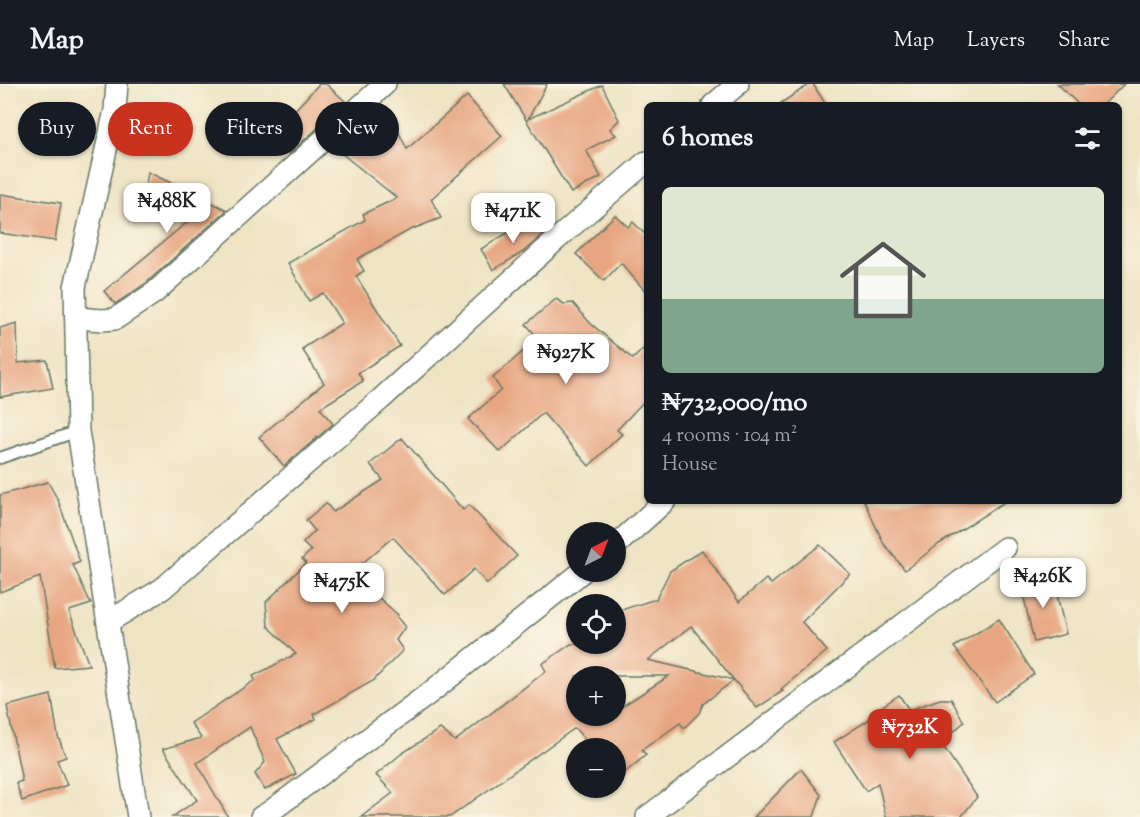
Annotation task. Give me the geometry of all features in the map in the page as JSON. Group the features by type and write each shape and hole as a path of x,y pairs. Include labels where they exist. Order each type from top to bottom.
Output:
{"street":[{"path":"117,84 115,110 75,287 78,431 138,817"},
{"path":"77,318 102,320 115,318 154,293 385,84"},
{"path":"717,102 738,84"},
{"path":"108,622 162,589 381,399 644,164"},
{"path":"626,536 662,504"},
{"path":"647,817 1005,548"},
{"path":"261,817 271,812 431,692 569,582"}],"lane":[{"path":"0,458 78,431"}],"building":[{"path":"319,84 326,84 346,102 315,102 315,130 303,141 302,102"},
{"path":"504,84 547,84 528,119 602,85 619,120 610,129 616,135 586,150 601,177 571,193"},
{"path":"813,84 824,102 783,102"},
{"path":"1058,84 1124,84 1106,102 1076,102"},
{"path":"467,96 502,136 431,199 441,218 410,230 357,259 364,271 356,276 400,346 358,373 363,381 320,408 333,424 284,466 259,437 324,383 302,349 342,323 323,293 309,301 288,263 365,220 363,214 397,198 345,156 399,156 399,133 407,149"},
{"path":"148,172 227,210 146,283 115,304 104,291 191,219 144,196"},
{"path":"0,194 61,203 55,241 0,233"},
{"path":"615,215 628,227 633,222 644,233 644,290 621,263 604,281 576,254"},
{"path":"534,217 544,234 523,252 493,270 481,249"},
{"path":"556,299 564,304 573,303 590,323 633,359 644,348 644,401 617,430 622,434 589,466 543,413 500,452 468,419 501,390 493,378 538,338 526,324"},
{"path":"17,323 18,363 47,360 53,388 0,397 0,328"},
{"path":"402,438 463,510 469,505 517,556 487,584 474,569 445,595 393,537 351,573 398,615 397,617 405,627 396,640 403,650 373,681 314,714 316,719 277,739 296,774 265,790 255,774 265,762 250,727 197,763 228,817 172,817 197,800 163,749 201,738 191,723 255,680 253,676 296,654 268,626 266,602 306,563 302,559 311,551 303,543 315,531 306,520 326,503 333,512 383,480 370,464"},
{"path":"48,482 58,500 80,562 73,565 91,604 69,611 89,665 55,668 40,577 0,592 0,495"},
{"path":"865,504 1001,504 939,544 905,570 884,544"},
{"path":"820,545 850,574 802,622 827,651 781,689 783,691 757,708 734,680 703,704 699,713 684,728 680,723 642,750 646,755 626,772 626,738 584,738 575,728 450,817 361,817 393,793 376,775 401,754 440,729 455,741 546,671 542,664 566,647 566,654 626,654 626,609 656,599 670,571 702,550 739,602 766,579 771,584","holes":["691,626 734,680 648,660"]},
{"path":"1053,577 1066,634 1034,642 1020,581"},
{"path":"999,619 1034,674 995,702 954,647"},
{"path":"51,695 58,736 66,757 57,760 67,785 22,801 16,783 22,781 7,706"},
{"path":"899,695 909,710 940,699 951,699 964,722 941,743 977,797 961,817 886,817 878,783 866,791 834,742 873,717 871,714"},
{"path":"801,769 821,795 814,817 754,817"}]}
